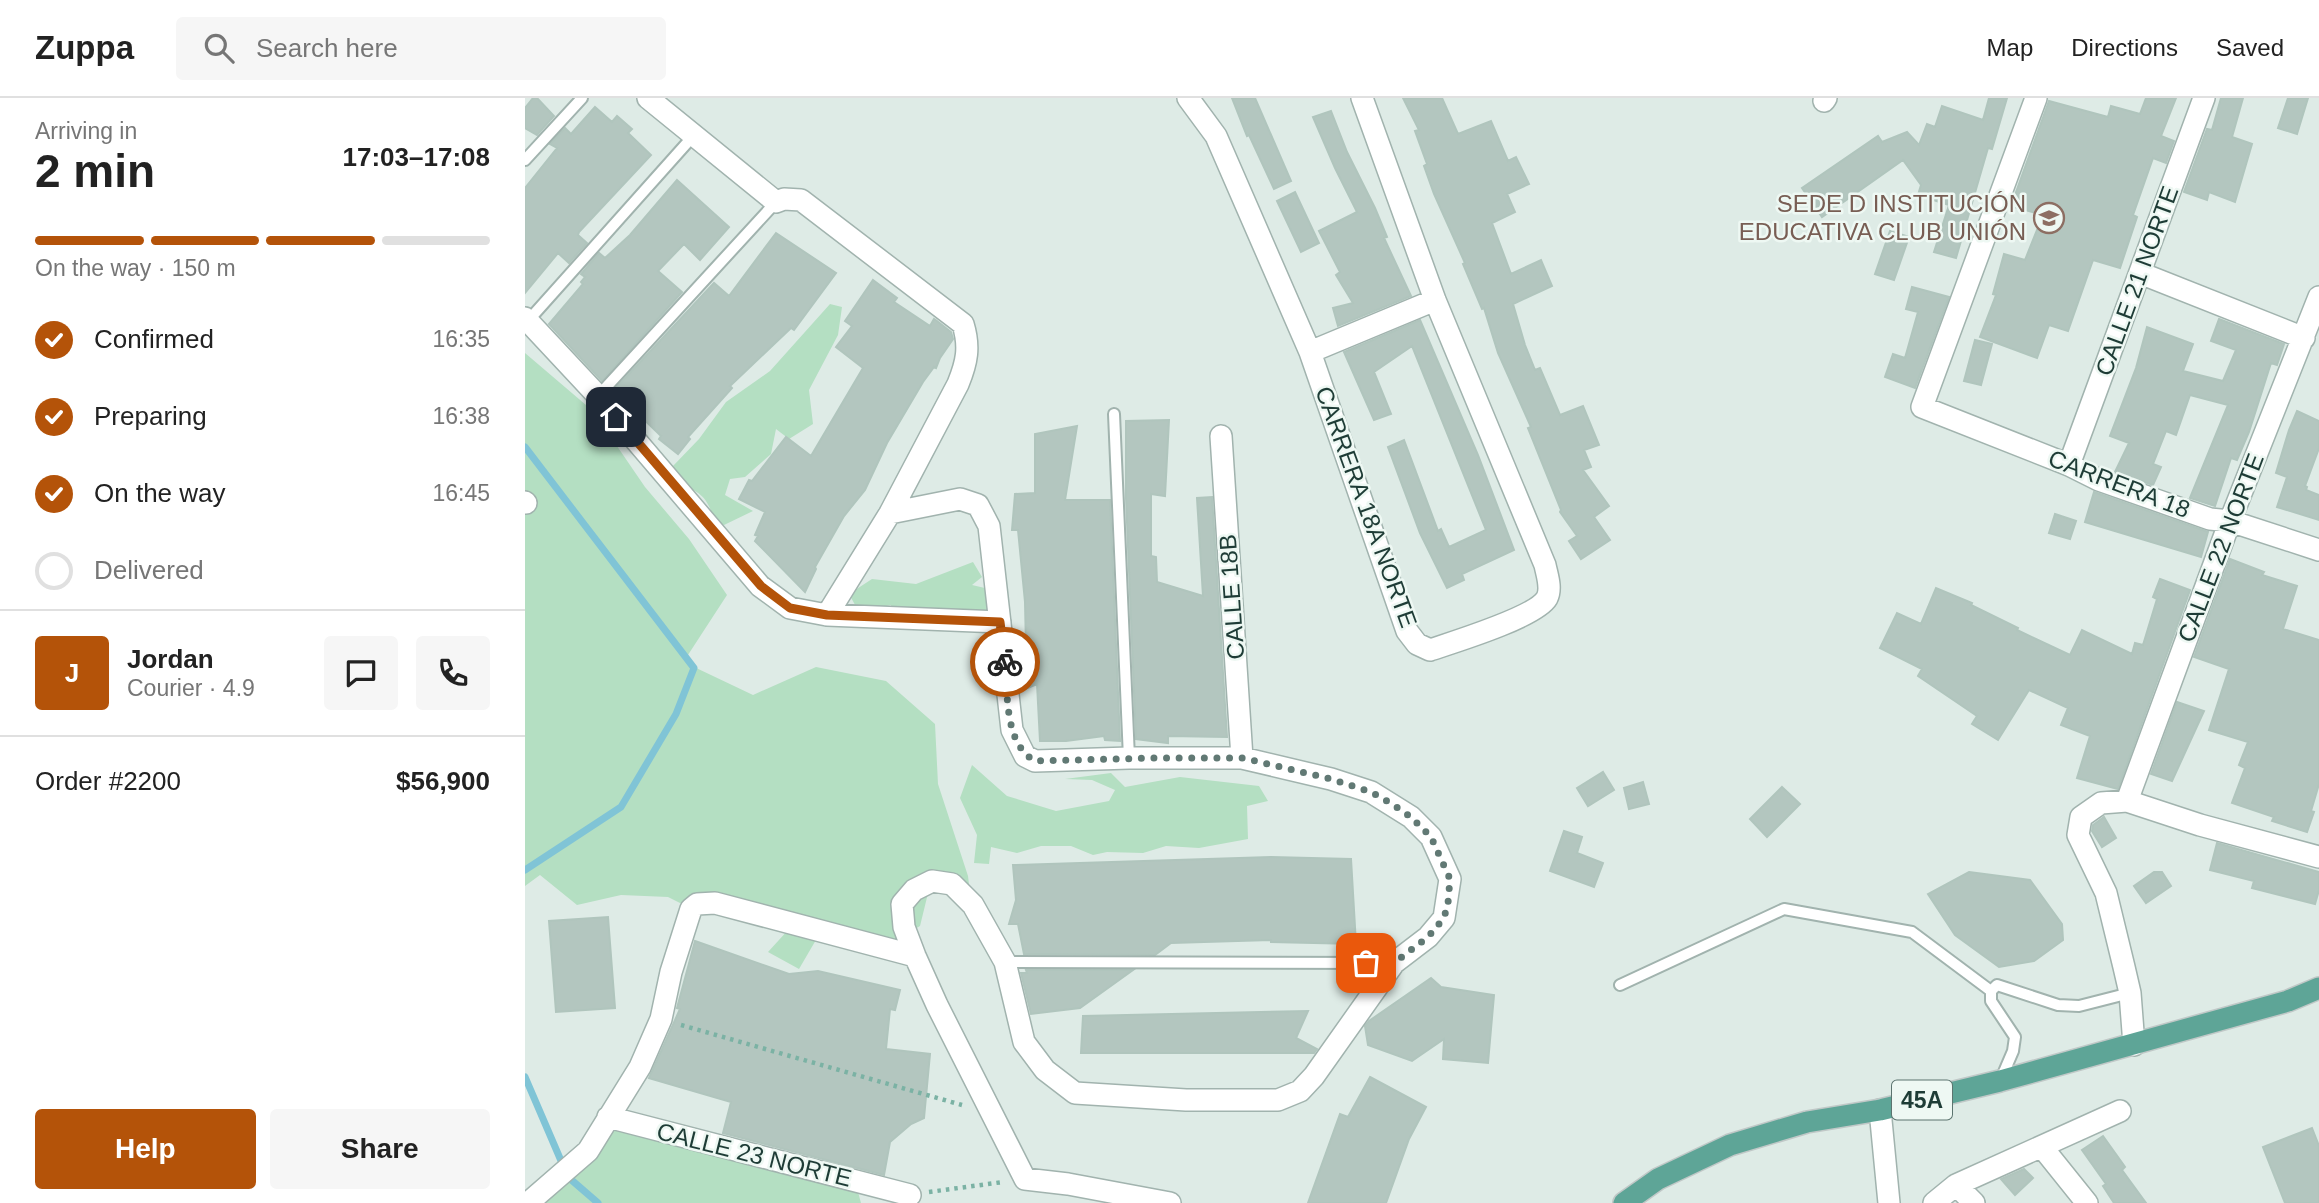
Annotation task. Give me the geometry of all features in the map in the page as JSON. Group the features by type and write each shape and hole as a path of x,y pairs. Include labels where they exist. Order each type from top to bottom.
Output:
{"main road":[{"name":"45A","path":"1624,1203 1658,1179 1730,1145 1807,1122 1879,1110 2000,1082 2288,1001 2319,988"}],"street":[{"path":"648,98 776,202 784,199 801,200 963,324 968,341 967,363 958,384 890,513 827,615"},
{"name":"CARRERA 18A NORTE","path":"1188,98 1216,136 1310,352 1407,631 1417,643 1430,650 1512,620 1538,607 1548,597 1550,586 1545,565 1435,300 1362,98"},
{"name":"CARRERA 18","path":"2036,98 1922,407 2069,464 2112,485 2210,519 2230,521 2319,550"},
{"name":"CALLE 21 NORTE","path":"2069,464 2204,98"},
{"path":"2140,273 2304,338"},
{"name":"CALLE 22 NORTE","path":"2127,801 2230,521 2319,297"},
{"path":"1310,352 1435,300"},
{"path":"527,319 598,396 761,586 790,608 827,615 1000,622"},
{"name":"CALLE 18B","path":"1221,436 1243,758"},
{"path":"890,513 960,499 978,505 989,526 1012,730 1025,756 1035,761 1243,758 1331,779 1371,792 1411,817 1431,837 1450,879 1444,918 1428,937 1394,963 1314,1076 1300,1091 1278,1100 1186,1100 1075,1093 1045,1070 1024,1042 1005,962 973,905 952,884 932,881 914,890 902,904 904,927 915,956 990,1113 1025,1179 1170,1203"},
{"path":"2134,1045 2130,993 2106,892 2078,835 2081,817 2101,803 2127,801 2200,825 2319,857"},
{"path":"528,1203 588,1151 640,1067 660,1019 671,972 691,909 698,904 715,904 915,956"},
{"path":"1879,1110 1889,1203"},
{"path":"1934,1203 1956,1185 2120,1111"},
{"name":"CALLE 23 NORTE","path":"608,1117 910,1195"},
{"path":"2042,1147 2087,1203"},
{"path":"1956,1185 1974,1203"}],"lane":[{"path":"525,160 582,98"},
{"path":"527,319 695,134"},
{"path":"598,396 776,202"},
{"path":"1114,414 1129,758"},
{"path":"1620,985 1784,909 1912,932 1991,991"},
{"path":"1005,962 1394,963"},
{"path":"2000,1082 2013,1051 2015,1037 1991,1001 1991,991 1997,985 2058,1005 2078,1006 2130,993"}],"path":[{"path":"660,1019 990,1113"},
{"path":"910,1195 1025,1179"}],"green space":[{"path":"830,304 842,307 838,335 809,390 813,424 789,439 776,429 771,454 745,477 730,479 725,495 753,511 724,525 714,522 706,501 692,490 678,484 673,466 699,439 726,402 770,371"},
{"path":"525,353 593,411 645,487 689,539 727,595 686,658 692,666 753,695 816,667 886,681 935,724 938,784 968,876 972,910 931,881 920,926 870,956 820,933 799,969 768,952 789,929 750,912 704,915 668,897 621,895 577,905 540,875 525,886"},
{"path":"973,562 982,577 972,585 989,589 992,606 970,619 893,616 891,605 859,612 849,594 872,579 916,584"},
{"path":"972,765 1007,796 1056,811 1109,801 1115,790 1092,780 1065,779 1111,773 1125,787 1180,777 1259,786 1268,801 1247,806 1248,839 1199,848 1166,846 1143,853 1107,852 1093,855 1071,846 1041,846 1017,853 991,847 989,864 974,863 977,835 960,798"},
{"path":"611,1124 858,1192 861,1203 528,1203"}],"building":[{"path":"533,98 537,98 554,116 537,135 525,128 525,108"},
{"path":"1232,98 1255,98 1291,181 1274,189 1249,135 1247,136"},
{"path":"1403,98 1442,98 1458,134 1491,121 1508,161 1516,157 1529,184 1507,194 1515,212 1492,223 1511,274 1541,260 1552,286 1513,304 1525,345 1535,370 1540,368 1560,415 1583,406 1599,445 1584,450 1591,467 1583,470 1609,506 1594,517 1610,540 1581,559 1569,541 1577,536 1560,512 1528,428 1531,427 1498,353 1484,308 1482,309 1434,194 1415,131 1419,130"},
{"path":"1989,98 2007,98 1992,149 1988,148 1956,258 1934,252 1949,205 1918,195 1921,185 1903,160 1822,217 1802,188 1878,136 1882,142 1907,132 1919,145 1927,124 1935,127 1942,106 1983,120"},
{"path":"2146,98 2176,98 2161,136 2174,141 2166,163 2153,158 2133,215 2137,217 2120,268 2093,260 2068,331 2049,325 2037,358 1980,337 1996,295 1993,294 2004,254 2025,260 2043,215 2011,206 2049,101 2108,117 2111,106 2140,114"},
{"path":"2221,98 2243,98 2232,137 2252,144 2235,202 2209,192 2207,200 2184,192 2207,129 2212,130"},
{"path":"2288,98 2308,98 2297,134 2278,128"},
{"path":"595,107 612,122 617,116 632,129 628,133 651,155 579,232 578,235 587,243 569,263 558,253 525,293 525,188 557,148 550,144 565,128 571,134"},
{"path":"1331,111 1411,296 1338,326 1333,308 1353,303 1336,275 1340,272 1319,231 1357,212 1313,117"},
{"path":"677,180 729,227 700,260 684,244 658,271 682,292 602,381 549,324 583,284 581,282 585,277 581,274 599,253 605,258 630,235"},
{"path":"1295,192 1319,243 1301,252 1277,201"},
{"path":"1890,231 1909,237 1894,280 1875,274"},
{"path":"776,233 836,273 794,330 791,328 730,386 732,388 688,437 690,439 678,454 659,439 661,436 626,402 623,405 612,392 714,283 729,296"},
{"path":"873,280 897,298 894,302 930,326 934,319 951,332 953,339 936,368 934,367 923,382 887,443 865,490 844,516 815,567 805,592 755,541 765,512 739,499 749,480 752,481 786,437 811,456 863,368 836,347 852,326 845,321"},
{"path":"1912,287 1949,297 1915,388 1885,377 1893,354 1905,358 1918,312 1906,309"},
{"path":"2219,319 2284,344 2277,365 2271,363 2249,432 2237,460 2231,458 2215,506 2190,498 2228,405 2190,395 2176,435 2166,431 2153,464 2161,467 2153,485 2115,472 2129,443 2110,436 2136,368 2147,327 2193,344 2183,371 2223,381 2236,350 2211,341"},
{"path":"1420,320 1478,455 1514,550 1462,574 1464,580 1447,588 1420,533 1388,447 1404,440 1438,531 1441,529 1449,547 1486,530 1412,346 1374,372 1391,414 1374,420 1344,352"},
{"path":"1975,340 1992,344 1981,385 1964,381"},
{"path":"2297,411 2319,421 2319,448 2305,486 2306,490 2319,495 2319,520 2277,507 2287,477 2276,473"},
{"path":"1169,420 1165,496 1151,494 1151,556 1156,557 1157,582 1203,596 1197,498 1212,497 1227,737 1168,736 1168,743 1136,739 1126,498 1126,421"},
{"path":"1077,426 1065,500 1110,500 1120,741 1105,740 1104,736 1040,741 1037,684 1023,690 1017,647 1026,648 1025,602 1018,530 1012,530 1015,494 1035,493 1035,434"},
{"path":"2094,492 2208,532 2201,557 2085,522"},
{"path":"2055,514 2076,521 2070,539 2049,533"},
{"path":"2230,559 2264,572 2262,575 2297,586 2283,629 2319,640 2319,784 2307,832 2272,821 2274,817 2232,803 2245,768 2239,765 2248,742 2209,730 2229,669 2194,657"},
{"path":"2160,579 2190,590 2118,789 2077,778 2090,736 2061,725 2068,708 2029,690 1998,740 1972,724 1977,716 1918,676 1922,669 1880,648 1897,613 1921,624 1936,588 1972,603 1971,605 2018,628 2017,630 2070,655 2082,630 2132,654 2135,643 2143,645 2157,599 2153,597"},
{"path":"2177,702 2204,711 2172,781 2151,774"},
{"path":"1603,772 1614,790 1588,806 1577,788"},
{"path":"1643,782 1649,804 1629,809 1624,788"},
{"path":"1782,787 1800,804 1767,837 1750,819"},
{"path":"2104,817 2116,838 2102,847 2092,831 2093,825"},
{"path":"1564,831 1582,837 1577,853 1603,863 1594,887 1550,871"},
{"path":"2217,843 2319,872 2319,890 2315,904 2252,888 2254,881 2210,870"},
{"path":"1271,857 1351,859 1356,944 1271,940 1171,943 1155,955 1024,954 1018,924 1009,924 1016,900 1013,865"},
{"path":"1969,872 2030,880 2062,924 2063,940 2034,961 1999,967 1955,935 1928,894"},
{"path":"2154,872 2162,872 2171,886 2146,903 2134,886"},
{"path":"608,917 615,1008 556,1012 549,921"},
{"path":"695,941 789,974 818,971 900,990 895,1010 890,1009 886,1049 930,1054 924,1118 911,1124 890,1142 884,1175 723,1133 731,1102 649,1078 680,1009 677,1008"},
{"path":"1026,970 1133,970 1080,1008 1031,1014 1021,973 1027,973"},
{"path":"1431,978 1441,987 1494,995 1488,1063 1443,1059 1444,1039 1412,1061 1368,1045 1365,1026 1369,1021"},
{"path":"1308,1011 1296,1038 1317,1049 1314,1053 1081,1053 1083,1016"},
{"path":"1370,1077 1426,1107 1409,1139 1386,1203 1308,1203 1340,1114 1348,1117"},
{"path":"2312,1128 2319,1146 2319,1203 2285,1203 2263,1147"},
{"path":"2103,1136 2125,1167 2122,1170 2146,1203 2114,1203 2103,1186 2106,1184 2082,1150"},
{"path":"2024,1169 2033,1178 2015,1195 2001,1179"}],"waterway":[{"path":"525,447 694,668 676,714 621,807 525,870"},
{"path":"525,1077 568,1177 598,1203"}],"way so far":[{"path":"1005,662 1012,730 1025,756 1035,761 1243,758 1331,779 1371,792 1411,817 1431,837 1450,879 1444,918 1428,937 1394,963 1366,963"}],"place":[{"name":"SEDE D INSTITUCIÓN EDUCATIVA CLUB UNIÓN","path":"2049,218"}],"route":[{"path":"616,417 761,586 790,608 827,615 1000,622 1005,662"}]}
